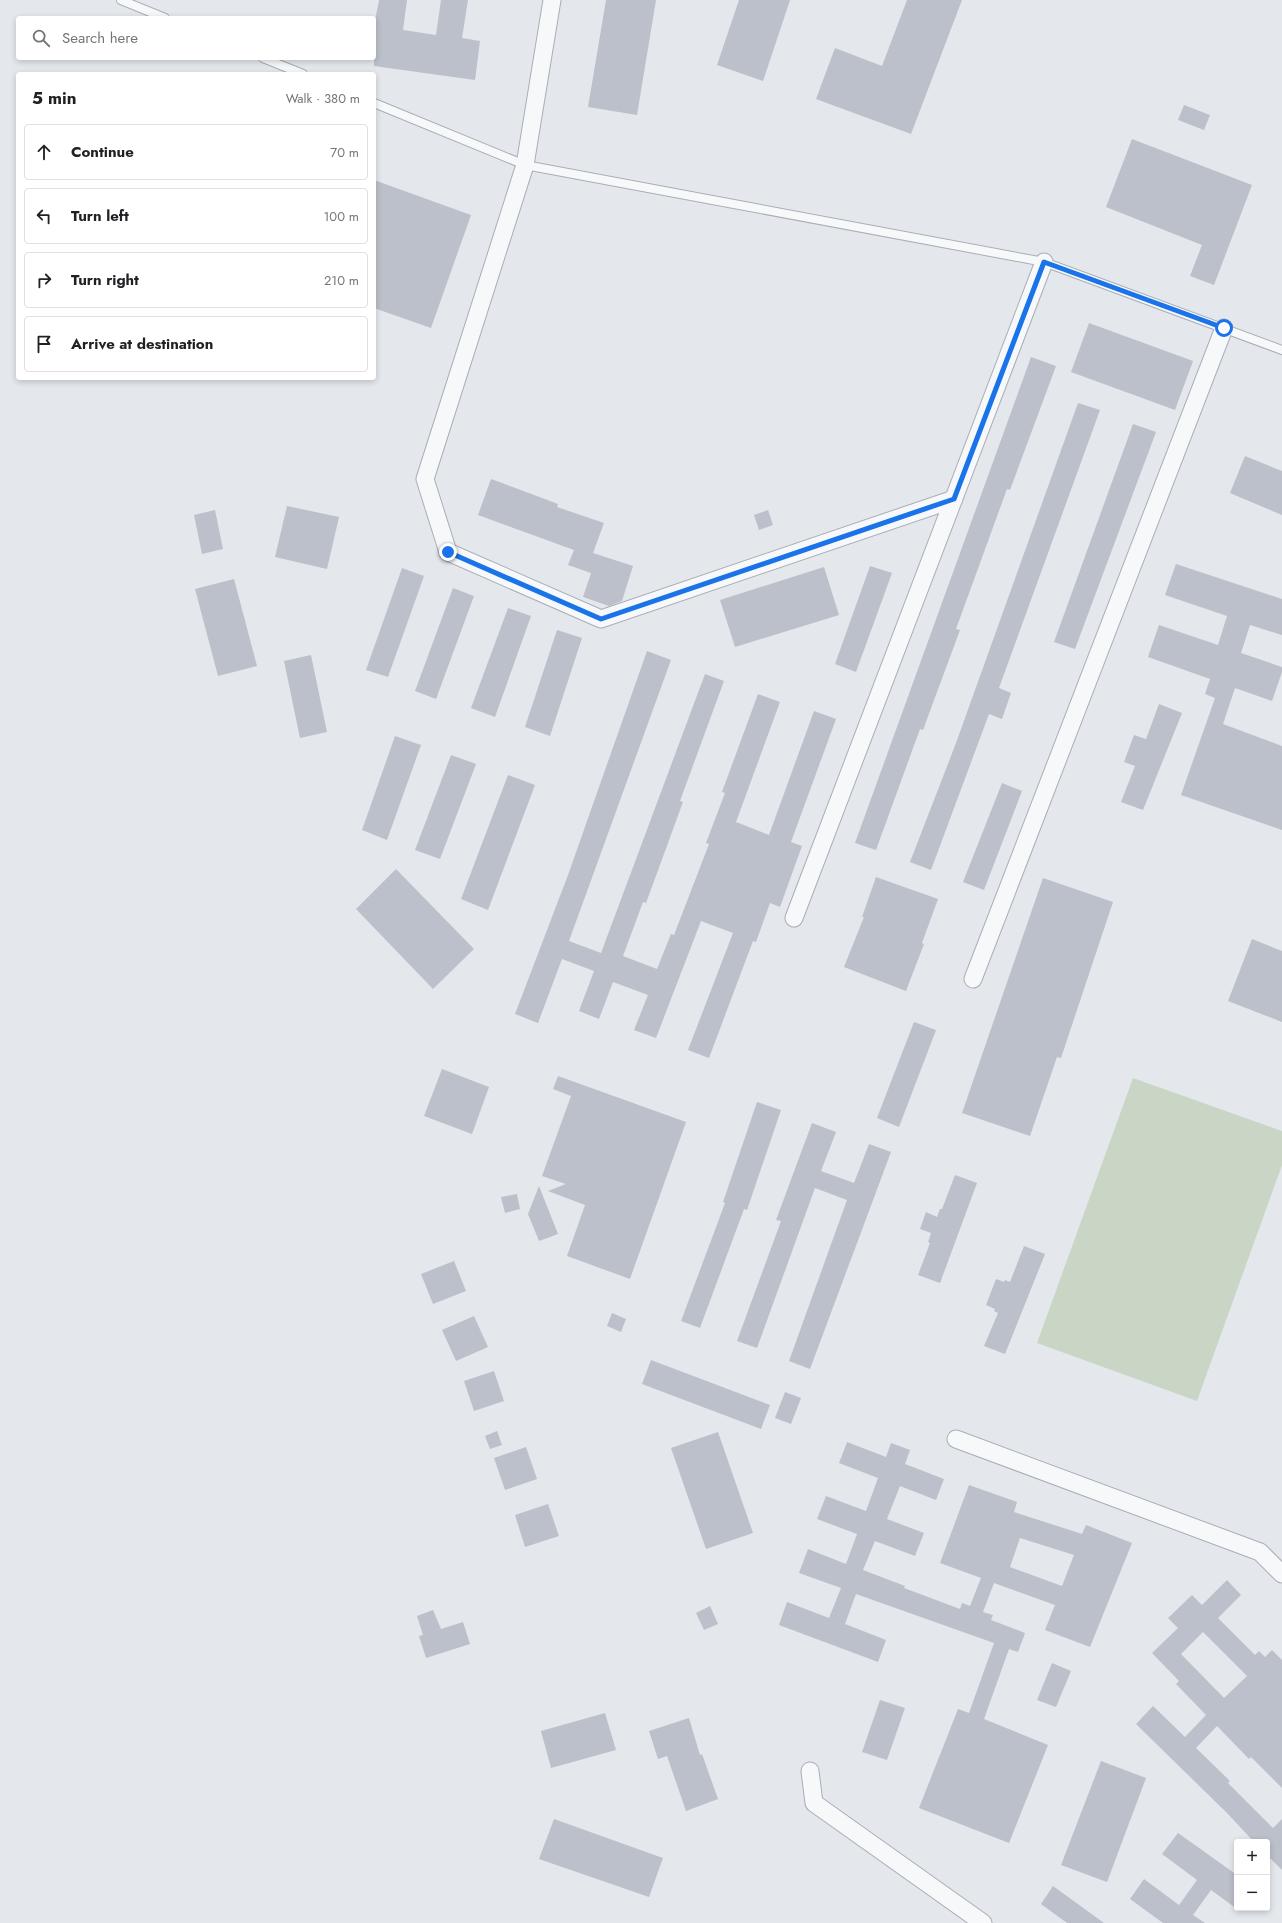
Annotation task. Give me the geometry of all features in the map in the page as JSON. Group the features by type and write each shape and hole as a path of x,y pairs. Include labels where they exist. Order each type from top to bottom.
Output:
{"street":[{"path":"552,0 525,165 425,479 448,552 601,619 954,499"},
{"path":"794,918 1044,262"},
{"path":"973,980 1224,328"},
{"path":"956,1439 1260,1552 1282,1574"},
{"path":"810,1771 814,1803 982,1923"}],"lane":[{"path":"121,0 160,16"},
{"path":"268,60 298,72"},
{"path":"376,104 525,165 1044,262 1282,350"}],"green space":[{"path":"1133,1078 1282,1131 1282,1165 1197,1401 1037,1343"}],"building":[{"path":"379,0 407,0 403,30 436,35 441,0 468,0 462,38 480,41 475,80 374,66 374,60 376,60 376,16"},
{"path":"606,0 656,0 637,115 588,107"},
{"path":"739,0 790,0 763,81 717,65"},
{"path":"907,0 962,0 911,134 816,99 835,48 882,66"},
{"path":"1184,105 1210,115 1204,130 1178,120"},
{"path":"1132,139 1252,185 1214,285 1190,276 1202,245 1106,207"},
{"path":"376,181 471,215 431,328 376,309"},
{"path":"1089,323 1193,361 1175,410 1071,372"},
{"path":"1031,357 1056,366 1010,490 1007,489 956,629 960,630 923,730 920,729 876,850 855,843"},
{"path":"1078,403 1100,410 999,688 1011,693 1002,719 989,714 931,870 910,862 956,743"},
{"path":"1133,424 1156,432 1075,649 1054,642"},
{"path":"1245,456 1282,471 1282,515 1230,493"},
{"path":"491,479 558,504 557,507 604,523 593,553 633,566 622,601 609,606 583,597 591,573 568,565 574,550 478,515"},
{"path":"287,506 339,517 327,569 275,557"},
{"path":"215,510 223,549 202,554 194,515"},
{"path":"768,510 773,525 759,530 754,515"},
{"path":"1176,564 1282,599 1282,635 1250,625 1241,653 1282,667 1282,672 1272,701 1235,688 1223,724 1282,746 1282,830 1181,795 1215,698 1205,694 1210,679 1148,657 1159,625 1218,645 1227,616 1165,595"},
{"path":"870,566 892,573 856,672 835,664"},
{"path":"824,567 839,615 735,647 720,600"},
{"path":"402,568 424,576 388,677 366,670"},
{"path":"234,579 257,666 218,676 195,589"},
{"path":"453,588 474,596 436,699 415,691"},
{"path":"508,608 531,616 495,717 471,708"},
{"path":"557,630 582,638 550,736 525,727"},
{"path":"647,651 671,660 569,941 601,953 705,674 724,681 680,801 683,802 646,903 643,902 623,956 657,969 671,934 674,935 709,844 706,843 725,793 722,792 758,694 780,702 736,822 769,835 814,711 836,719 791,842 802,846 780,907 770,903 756,942 753,941 709,1058 688,1050 733,933 701,921 656,1038 634,1030 648,995 613,982 599,1019 579,1011 594,971 562,959 538,1023 515,1014 568,875"},
{"path":"311,655 327,732 300,738 284,661"},
{"path":"1159,704 1182,713 1143,810 1121,802 1135,766 1124,762 1134,735 1146,739"},
{"path":"395,736 421,745 387,840 362,830"},
{"path":"451,755 476,764 440,859 415,850"},
{"path":"508,775 535,785 488,910 461,899"},
{"path":"1002,783 1022,791 984,890 963,882"},
{"path":"396,869 474,949 433,989 356,909"},
{"path":"876,877 938,899 922,943 924,944 906,991 844,967 864,917 862,917"},
{"path":"1043,878 1113,902 1061,1058 1057,1057 1030,1136 962,1113"},
{"path":"1252,939 1282,951 1282,1022 1228,1001"},
{"path":"914,1022 936,1030 899,1127 877,1118"},
{"path":"442,1069 489,1087 472,1134 424,1116"},
{"path":"558,1076 686,1122 630,1279 567,1256 585,1205 548,1191 566,1184 542,1176 571,1096 553,1089"},
{"path":"757,1102 781,1110 747,1210 744,1209 700,1328 681,1321 725,1203 723,1202"},
{"path":"812,1123 836,1132 821,1171 854,1183 869,1144 891,1152 810,1369 789,1361 847,1200 815,1188 757,1348 737,1341 781,1221 776,1220"},
{"path":"955,1175 977,1183 940,1283 918,1275 930,1243 928,1242 931,1233 920,1229 926,1212 937,1217 940,1209 942,1209"},
{"path":"539,1186 558,1234 539,1241 528,1214"},
{"path":"517,1194 520,1209 505,1213 501,1197"},
{"path":"1024,1246 1045,1254 1005,1354 984,1346 998,1313 994,1311 995,1309 986,1305 996,1279 1004,1282 1005,1280 1010,1282"},
{"path":"454,1261 466,1291 433,1304 421,1274"},
{"path":"612,1313 626,1319 621,1332 607,1326"},
{"path":"474,1316 488,1347 456,1361 442,1330"},
{"path":"651,1360 770,1405 761,1429 642,1384"},
{"path":"494,1371 504,1401 474,1411 464,1381"},
{"path":"785,1392 801,1398 791,1424 775,1418"},
{"path":"497,1431 502,1445 490,1449 485,1436"},
{"path":"718,1432 753,1533 706,1549 671,1448"},
{"path":"847,1442 886,1457 891,1443 910,1450 905,1464 944,1479 936,1500 900,1486 887,1519 924,1533 915,1556 875,1541 863,1570 905,1586 904,1588 960,1609 962,1603 970,1606 981,1578 940,1563 969,1485 1017,1502 1014,1512 1082,1534 1086,1525 1132,1543 1090,1647 1045,1630 1055,1605 994,1583 983,1612 993,1615 991,1620 1025,1633 1018,1652 1009,1649 984,1719 1048,1745 1009,1843 919,1808 958,1709 969,1713 994,1643 856,1594 845,1624 886,1640 878,1662 779,1625 787,1602 829,1618 841,1588 799,1573 808,1549 846,1564 857,1534 817,1519 826,1496 866,1511 878,1478 839,1463","holes":["1020,1538 1074,1555 1062,1586 1010,1567"]},
{"path":"526,1447 537,1479 505,1490 494,1458"},
{"path":"548,1504 559,1536 525,1547 515,1515"},
{"path":"1227,1580 1241,1595 1218,1618 1255,1655 1259,1651 1265,1657 1272,1650 1282,1660 1282,1788 1251,1757 1249,1759 1217,1726 1196,1748 1230,1781 1228,1783 1273,1828 1282,1819 1282,1870 1270,1858 1270,1839 1251,1839 1228,1814 1136,1724 1153,1706 1185,1737 1206,1715 1176,1684 1179,1681 1152,1653 1178,1628 1168,1618 1192,1595 1202,1605","holes":["1203,1632 1247,1676 1224,1698 1181,1654"]},
{"path":"710,1606 718,1624 704,1630 696,1613"},
{"path":"433,1610 441,1629 463,1622 470,1644 426,1658 419,1636 423,1635 417,1616"},
{"path":"1052,1663 1071,1671 1056,1707 1037,1700"},
{"path":"880,1700 905,1708 887,1760 862,1752"},
{"path":"605,1713 616,1750 551,1768 541,1731"},
{"path":"689,1718 700,1755 702,1754 718,1799 686,1811 667,1756 658,1759 649,1731"},
{"path":"1101,1761 1146,1778 1107,1882 1061,1865"},
{"path":"554,1819 663,1858 649,1897 539,1859"},
{"path":"1178,1833 1234,1873 1234,1907 1211,1890 1193,1915 1205,1923 1163,1923 1130,1899 1144,1879 1179,1905 1197,1880 1162,1854"},
{"path":"1053,1886 1104,1923 1067,1923 1041,1904"}],"route":[{"path":"448,552 601,619 954,499 1044,262 1224,328"}]}
